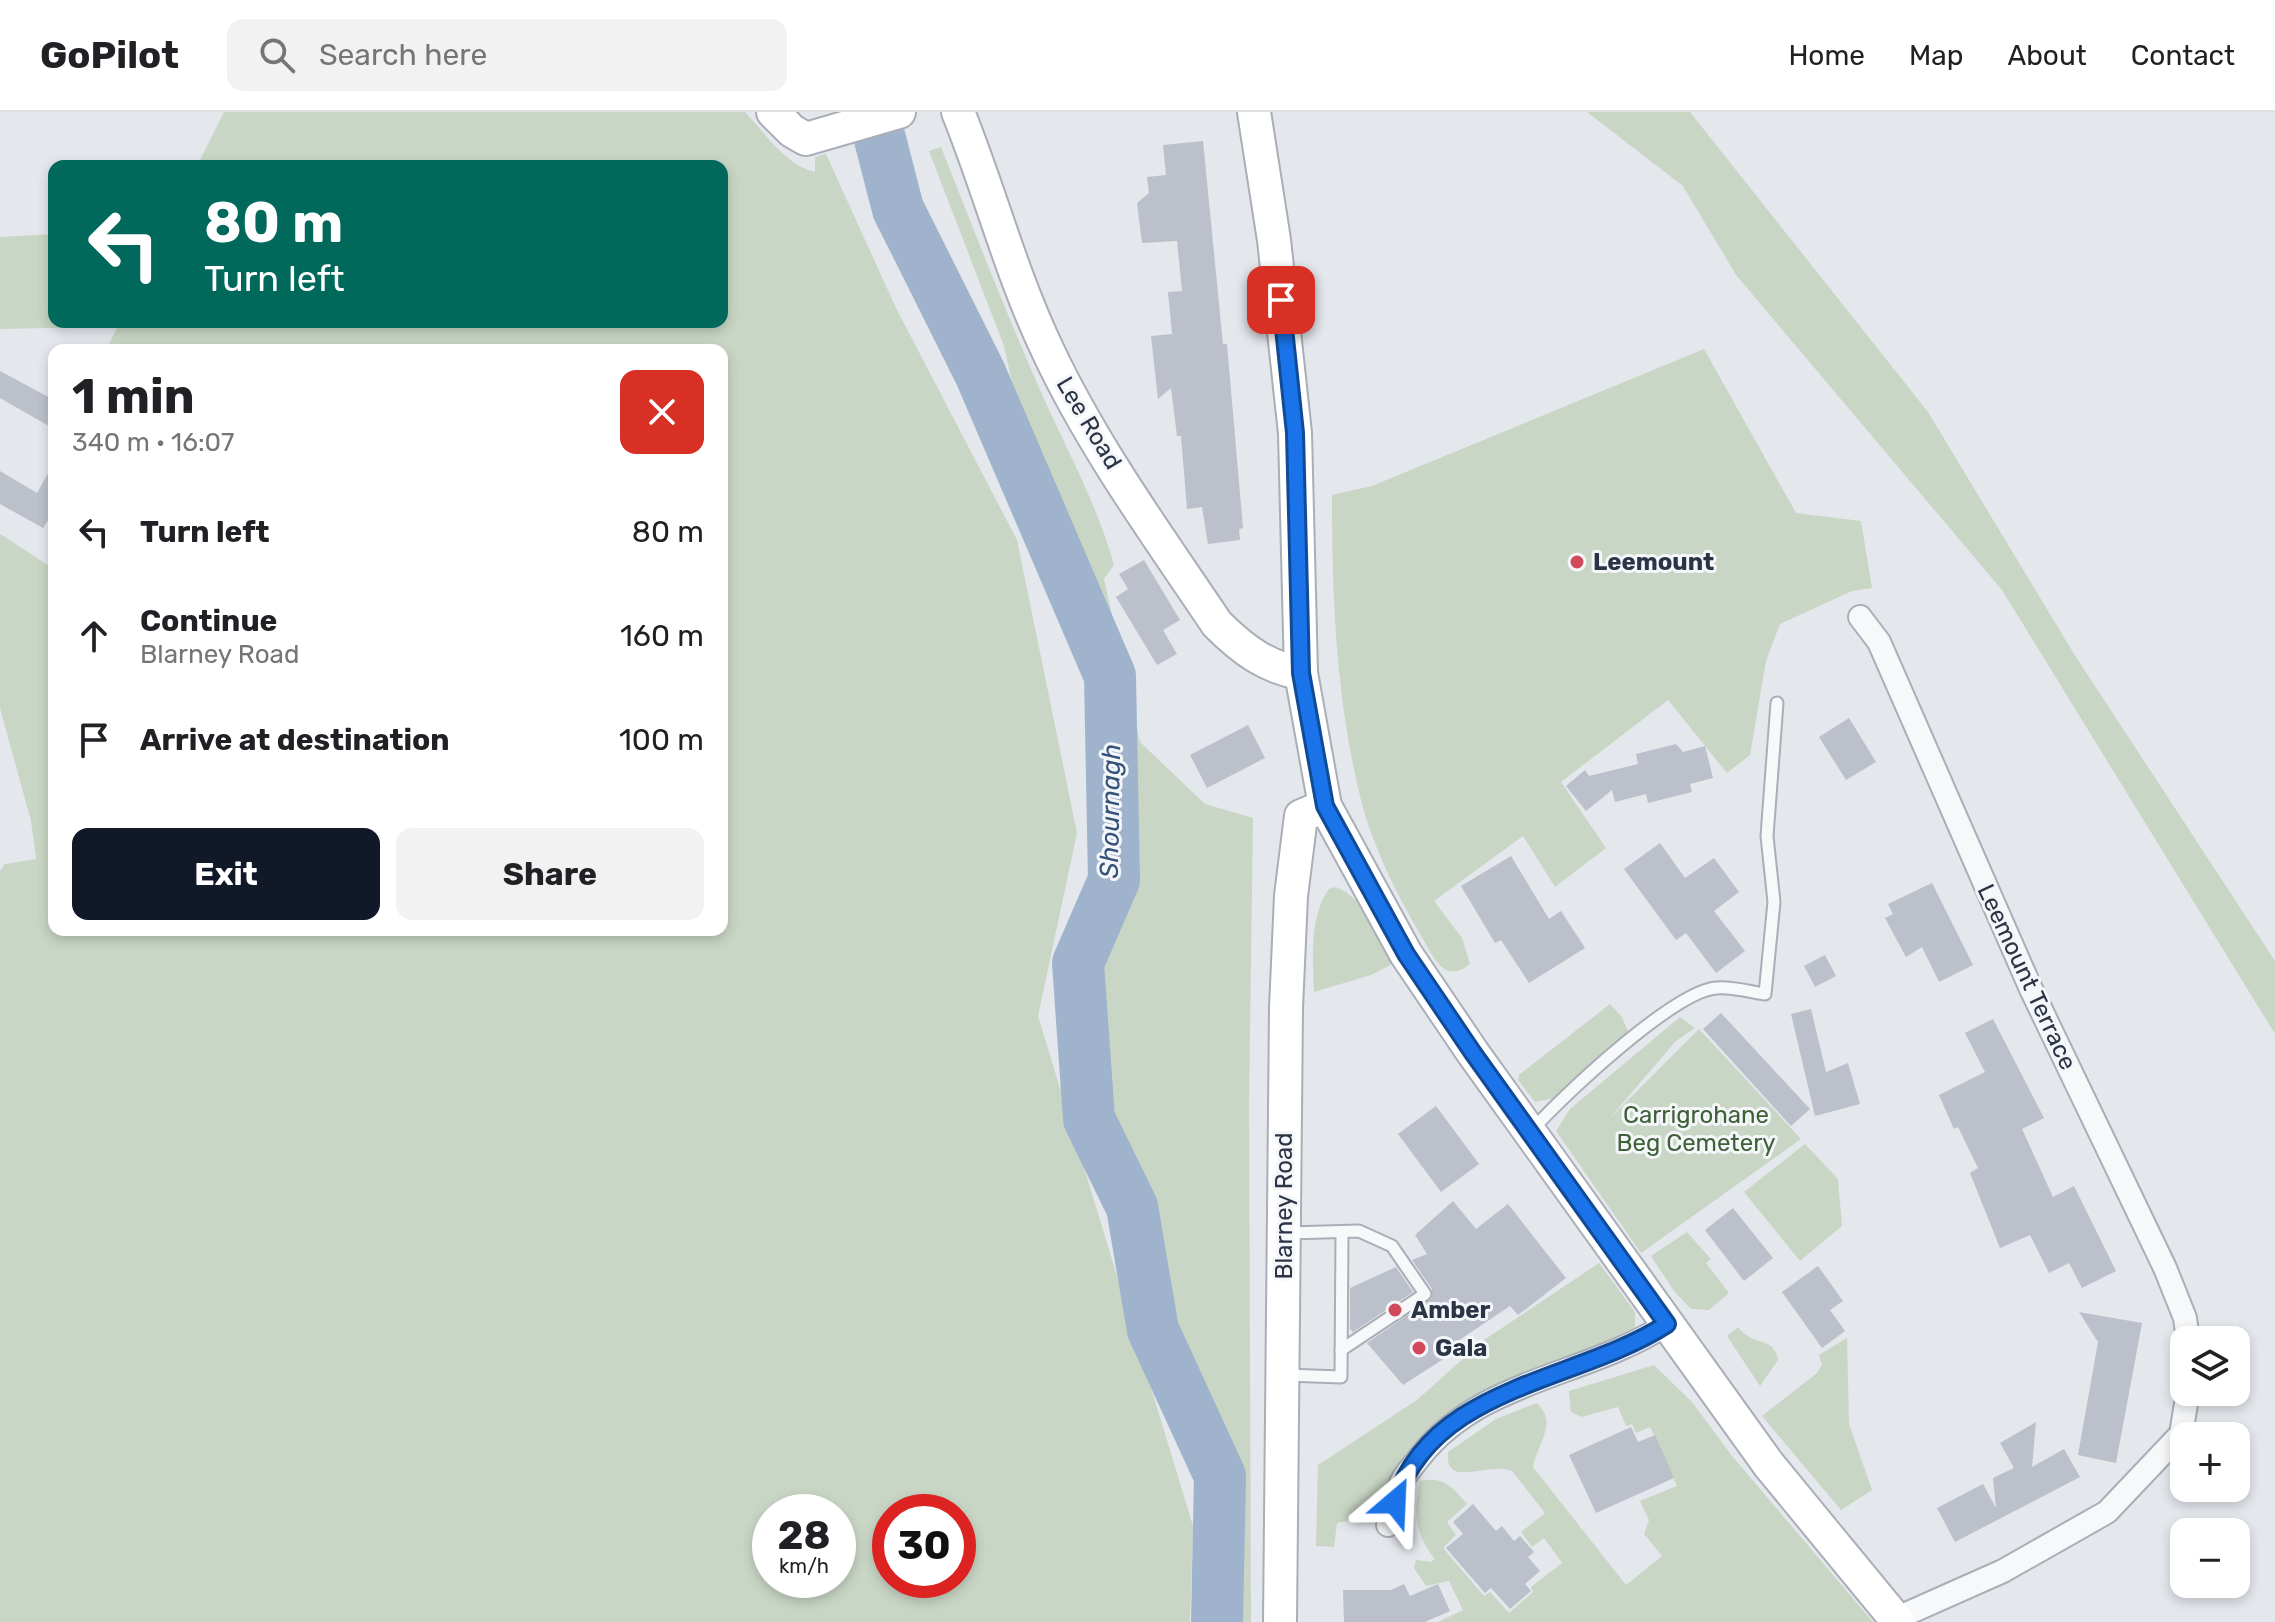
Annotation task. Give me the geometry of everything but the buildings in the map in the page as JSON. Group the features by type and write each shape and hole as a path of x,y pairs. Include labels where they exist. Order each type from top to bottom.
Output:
{"main road":[{"path":"773,112 792,131 806,139 899,112"},
{"name":"Lee Road","path":"958,112 1047,350 1086,421 1217,624 1240,647 1279,670 1301,673"},
{"path":"1254,112 1274,240 1295,433 1301,673 1325,806 1406,954 1530,1132 1769,1465 1897,1621"},
{"name":"Blarney Road","path":"1280,1622 1286,1008 1291,896 1301,816 1325,806"}],"street":[{"name":"Leemount Terrace","path":"1860,617 1879,642 2031,989 2165,1268 2186,1326"},
{"path":"1388,1525 1402,1480 1428,1447 1461,1418 1497,1396 1636,1344 1667,1324"},
{"path":"1897,1621 2003,1571 2107,1512 2181,1434 2186,1406"}],"lane":[{"path":"1530,1132 1564,1096 1685,998 1716,988 1765,994 1774,902 1767,836 1777,703"},
{"path":"1283,1233 1359,1231 1392,1246 1425,1294 1341,1350"},
{"path":"1284,1375 1341,1377 1342,1232"}],"green space":[{"path":"224,112 745,112 794,163 815,172 815,157 826,154 896,308 1017,540 1077,833 1038,1016 1193,1526 1190,1622 0,1622 0,871 5,864 36,859 31,821 0,708 0,534 48,565 48,936 728,936 728,344 109,344 117,328 728,328 728,160 200,160"},
{"path":"1587,112 1690,112 1928,412 2074,654 2275,961 2275,1034 2002,590 1736,275 1683,186"},
{"path":"941,147 1014,330 1107,542 1114,565 1104,579 1140,742 1205,804 1253,818 1249,1103 1251,1622 1226,1622 1227,1481 1188,1367 1138,1178 1102,1116 1086,965 1120,883 1124,777 1114,675 1019,414 1004,346 929,151"},
{"path":"48,234 48,328 0,329 0,237"},
{"path":"1704,349 1796,513 1861,521 1872,588 1852,591 1780,624 1766,661 1750,755 1727,773 1668,700 1561,782 1606,848 1555,887 1523,836 1434,901 1462,938 1470,964 1461,970 1447,970 1432,955 1396,889 1379,854 1361,800 1346,724 1337,648 1332,495 1372,486"},
{"path":"1336,887 1364,909 1398,961 1371,975 1314,992 1315,925 1329,889"},
{"path":"1610,1004 1622,1017 1629,1034 1555,1098 1535,1102 1518,1080 1519,1075"},
{"name":"Carrigrohane Beg Cemetery","path":"1680,1017 1695,1028 1676,1041 1609,1119 1699,1029 1801,1139 1641,1253 1556,1131 1570,1109"},
{"path":"1805,1144 1838,1179 1842,1226 1800,1261 1744,1192"},
{"path":"1687,1232 1711,1259 1706,1263 1729,1293 1709,1310 1691,1309 1674,1291 1651,1256"},
{"path":"1599,1263 1635,1312 1635,1328 1622,1340 1502,1383 1447,1414 1423,1434 1402,1458 1368,1517 1337,1523 1334,1547 1316,1546 1318,1465 1417,1400 1484,1340"},
{"path":"1738,1327 1750,1338 1768,1344 1776,1352 1778,1360 1760,1386 1727,1336"},
{"path":"1847,1338 1849,1424 1872,1490 1841,1510 1762,1416 1817,1373 1822,1365 1819,1355"},
{"path":"1654,1365 1692,1402 1732,1456 1873,1622 1438,1622 1463,1610 1449,1581 1426,1586 1414,1568 1416,1560 1431,1562 1435,1559 1423,1541 1417,1522 1420,1481 1441,1482 1452,1488 1467,1504 1447,1522 1456,1535 1443,1548 1484,1596 1490,1592 1509,1613 1533,1592 1531,1587 1562,1563 1544,1538 1532,1547 1521,1532 1545,1513 1512,1471 1460,1472 1453,1470 1449,1463 1448,1452 1496,1419 1537,1403 1543,1410 1546,1425 1533,1467 1626,1585 1662,1556 1644,1534 1649,1520 1640,1501 1677,1486 1650,1427 1636,1433 1632,1424 1626,1426 1618,1407 1581,1417 1571,1412 1569,1391"}],"waterway":[{"name":"Shournagh","path":"873,112 898,209 980,373 1110,676 1114,880 1078,963 1089,1119 1132,1207 1153,1330 1220,1476 1217,1622"}],"place":[{"name":"Leemount","path":"1577,562"},
{"name":"Amber","path":"1395,1310"},
{"name":"Gala","path":"1419,1348"}],"route":[{"path":"1281,300 1295,433 1301,673 1325,806 1359,874 1406,954 1667,1324 1636,1344 1497,1396 1461,1418 1428,1447 1402,1480 1395,1502"}]}
